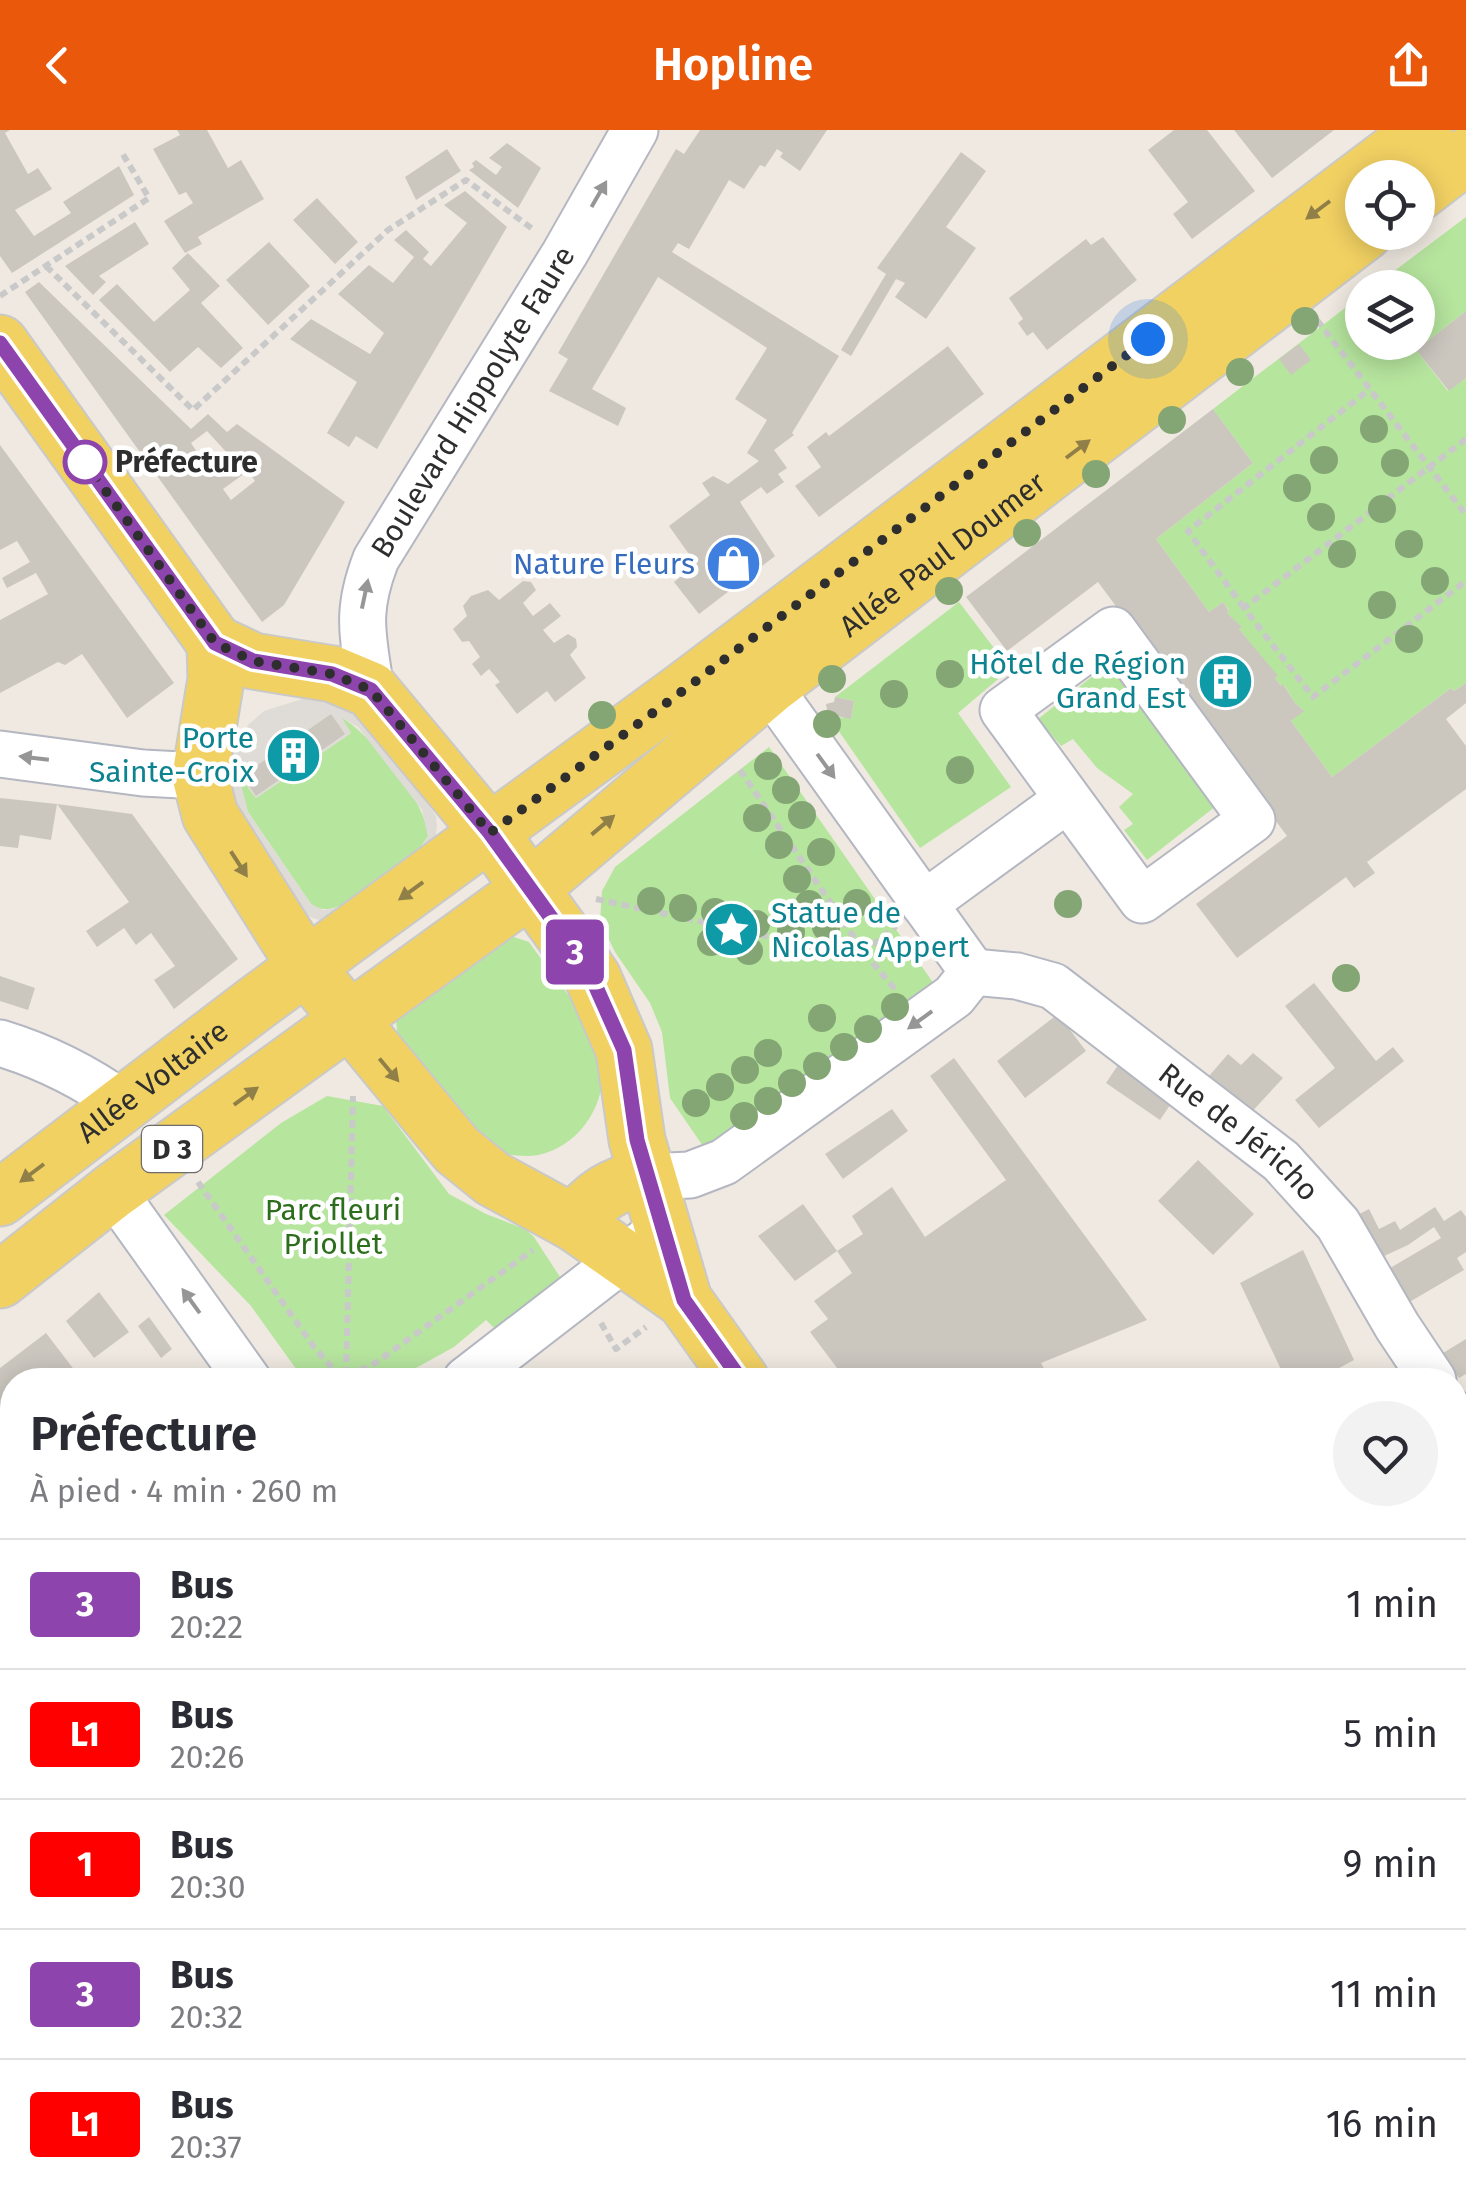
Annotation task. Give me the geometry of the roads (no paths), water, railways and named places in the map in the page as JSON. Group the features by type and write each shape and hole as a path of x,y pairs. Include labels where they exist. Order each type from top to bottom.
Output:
{"main road":[{"name":"Allée Paul Doumer","path":"490,833 1424,130"},
{"path":"1435,180 1466,156"},
{"name":"Allée Paul Doumer","path":"530,888 769,686 1345,247"},
{"path":"1,333 215,643 253,661 352,682 490,833 530,888 578,956 606,1006 624,1050 646,1176 643,1244 732,1368"},
{"path":"215,643 216,679 202,762 210,814 306,967 457,1150 560,1231 643,1244"},
{"path":"202,762 246,702 274,686 352,682"},
{"name":"D 3","path":"306,967 490,833"},
{"name":"D 3","path":"0,1280 113,1191 530,888"},
{"name":"Allée Voltaire","path":"0,1198 306,967"},
{"path":"560,1231 605,1190 646,1176"}],"street":[{"name":"Boulevard Hippolyte Faure","path":"352,682 363,592 376,559 565,253 635,130"},
{"path":"1113,630 1252,820 1142,900 1068,799 1003,710 1113,630"},
{"path":"646,1176 690,1175 724,1162 954,996 973,972 769,686"},
{"path":"0,754 143,773 202,762"},
{"path":"924,904 1068,799"},
{"name":"Rue de Jéricho","path":"973,972 1018,976 1052,986 1281,1161 1338,1224 1426,1368"},
{"path":"0,1042 88,1078 123,1104"},
{"path":"113,1191 239,1368"},
{"path":"482,1368 643,1244"}],"place":[{"name":"Préfecture","path":"85,462"},
{"name":"Nature Fleurs","path":"734,564"},
{"name":"Hôtel de Région Grand Est","path":"1225,681"},
{"name":"Porte Sainte-Croix","path":"293,755"},
{"name":"Statue de Nicolas Appert","path":"732,930"}],"park label":[{"name":"Parc fleuri Priollet","path":"333,1227"}]}
